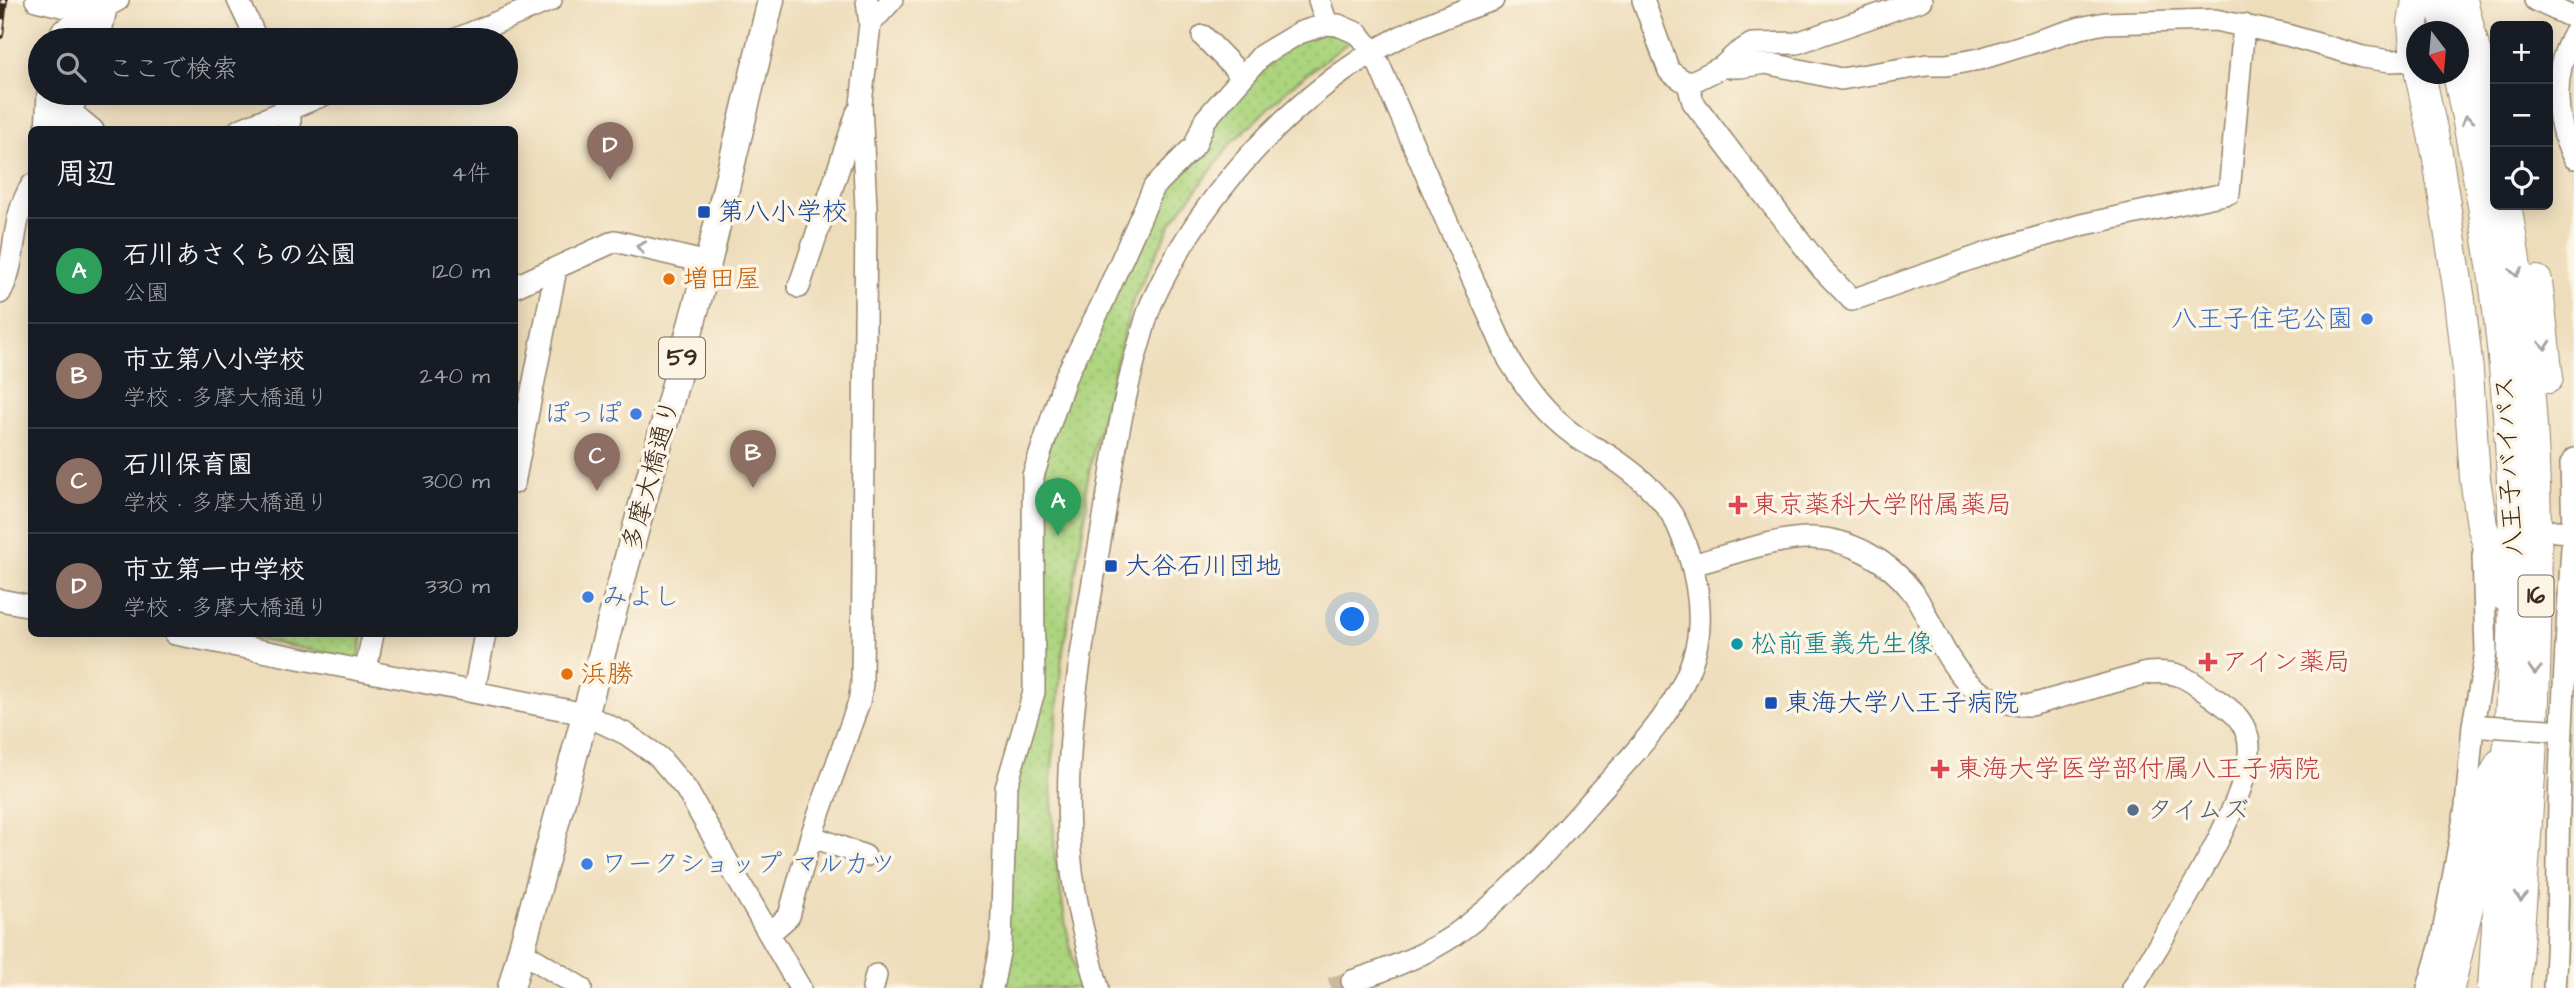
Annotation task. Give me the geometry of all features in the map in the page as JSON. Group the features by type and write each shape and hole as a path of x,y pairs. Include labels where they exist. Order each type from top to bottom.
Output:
{"highway":[{"path":"2413,21 2417,0"},
{"path":"2440,0 2454,21"},
{"path":"2461,21 2462,0"},
{"path":"2483,0 2490,29"},
{"path":"2469,61 2490,130"},
{"path":"2422,84 2437,153 2460,300 2475,480 2482,525 2501,584 2513,650"},
{"name":"八王子バイパス","path":"2460,84 2485,213 2503,348 2512,499 2513,650 2493,988"},
{"name":"八王子バイパス","path":"2506,210 2517,282 2535,493 2536,631 2515,988"},
{"name":"16","path":"2527,210 2544,332 2564,531 2554,554 2536,631"},
{"path":"2482,525 2492,494 2497,444 2496,375 2503,348"},
{"path":"2449,988 2468,907 2485,794 2508,747"}],"main road":[{"name":"多摩大橋通り","path":"511,988 708,263 771,0"}],"street":[{"path":"36,0 74,9 108,5"},
{"path":"36,0 58,28"},
{"path":"238,0 251,28"},
{"path":"483,28 551,0"},
{"path":"769,934 789,916 811,836 859,702 862,684 866,208 861,104 870,24 867,0"},
{"path":"870,24 892,0"},
{"path":"1319,0 1327,23"},
{"path":"1098,988 1071,862 1068,764 1080,655 1108,493 1128,385 1151,303 1194,227 1246,158 1315,93 1400,37 1459,11 1493,0"},
{"path":"1643,0 1669,71 1688,84 1693,102 1733,155 1822,269 1852,300 2002,248 2094,222 2229,193 2244,25"},
{"path":"1688,84 1722,67 1752,44 1797,43 1921,0"},
{"path":"2535,0 2574,18"},
{"path":"77,28 108,5"},
{"path":"102,28 108,5"},
{"path":"1722,67 1766,63 1841,79 1980,59 2080,28 2105,23 2215,20 2244,25 2363,57 2406,61"},
{"path":"992,988 1001,943 1006,788 1034,692 1033,475 1065,378 1102,304 1154,187 1195,145 1206,120 1262,55 1299,33 1327,23 1359,34 1374,53 1440,208 1509,360 1523,383 1542,407 1574,436 1610,457 1649,487 1676,521 1692,565 1699,619 1689,672 1675,700 1654,730 1535,866 1452,937 1389,969 1352,981"},
{"path":"2574,33 2559,69 2558,93 2560,127 2574,158"},
{"path":"1203,36 1243,77"},
{"path":"799,287 861,104"},
{"path":"46,126 47,105"},
{"path":"61,126 73,105"},
{"path":"78,105 92,126"},
{"path":"89,105 94,126"},
{"path":"249,126 287,110"},
{"path":"0,293 7,280 20,204 28,192"},
{"path":"518,285 615,241 708,263"},
{"path":"518,463 556,269"},
{"path":"2554,988 2559,900 2555,731 2568,691 2564,531 2571,464 2574,459"},
{"path":"2428,988 2441,944 2478,725 2487,643 2482,525"},
{"path":"1692,565 1788,540 1813,538 1848,544 1894,570 1914,593 1946,654 1961,676 1978,692 1993,700 2011,705 2031,705 2147,673 2173,672 2189,680 2237,715 2249,740 2247,775 2238,799 2205,864 2133,988"},
{"path":"0,600 28,605"},
{"path":"366,669 372,637"},
{"path":"474,691 484,637"},
{"path":"222,638 586,715 626,734 659,757 686,789 800,988"},
{"path":"2478,725 2555,731"},
{"path":"811,836 865,856"},
{"path":"521,951 581,988"}],"green space":[{"path":"1299,33 1359,34 1290,87 1231,144 1172,222 1133,300 1094,448 1062,657 1051,781 1055,854 1079,988 992,988 1006,788 1034,692 1033,476 1136,224 1205,120"},
{"path":"247,637 363,637 359,660"}],"tunnel":[{"path":"1331,988 1352,981"}],"railway":[{"path":"0,35 4,0"}],"place":[{"name":"市立第一中学校","path":"610,180"},
{"name":"第八小学校","path":"704,212"},
{"name":"増田屋","path":"669,279"},
{"name":"八王子住宅公園","path":"2367,319"},
{"name":"ぽっぽ","path":"636,414"},
{"name":"市立第八小学校","path":"753,488"},
{"name":"石川保育園","path":"597,491"},
{"name":"東京薬科大学附属薬局","path":"1738,505"},
{"name":"石川あさくらの公園","path":"1058,536"},
{"name":"大谷石川団地","path":"1111,566"},
{"name":"みよし","path":"588,597"},
{"name":"松前重義先生像","path":"1737,644"},
{"name":"アイン薬局","path":"2208,662"},
{"name":"浜勝","path":"567,674"},
{"name":"東海大学八王子病院","path":"1771,703"},
{"name":"東海大学医学部付属八王子病院","path":"1940,769"},
{"name":"タイムズ","path":"2133,810"},
{"name":"ワークショップ マルカツ","path":"587,864"}]}
